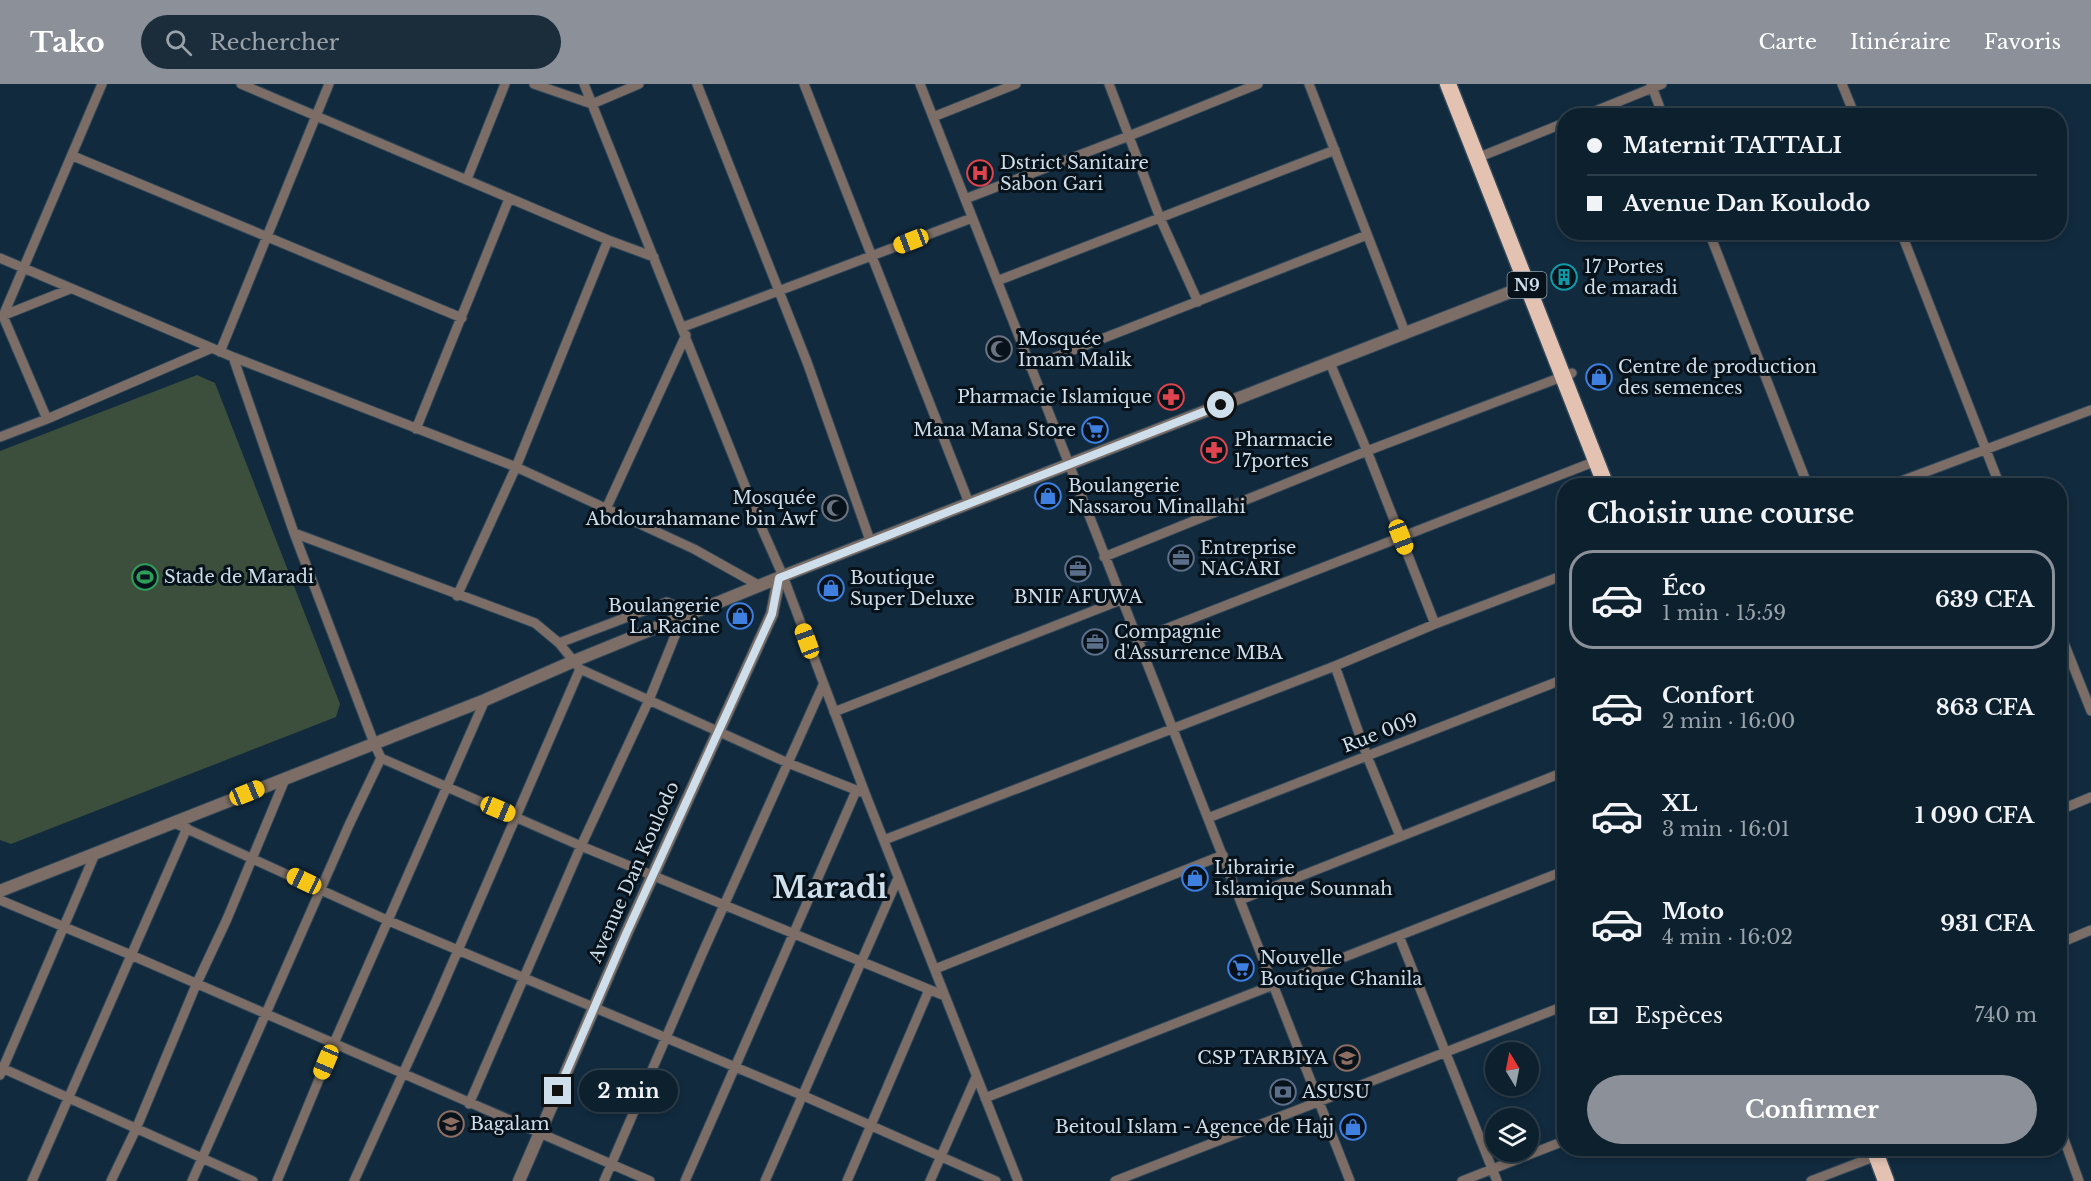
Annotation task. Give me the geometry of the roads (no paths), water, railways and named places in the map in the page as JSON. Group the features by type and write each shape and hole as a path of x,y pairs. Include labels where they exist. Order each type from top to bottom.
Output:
{"highway":[{"name":"N9","path":"1448,84 1482,156"},
{"name":"N9","path":"1460,84 1482,156 1567,375 1603,478"},
{"name":"N9","path":"1567,375 1613,478"},
{"path":"1872,1156 1876,1181"},
{"path":"1873,1156 1886,1181"}],"street":[{"path":"47,419 2,316 73,156 102,84"},
{"path":"241,84 608,240 654,257"},
{"path":"0,437 216,350 329,84"},
{"path":"466,179 505,84"},
{"path":"534,84 592,104 639,84"},
{"path":"584,84 685,331 834,712 861,792 884,840 1018,1181"},
{"path":"697,84 836,439 872,543"},
{"path":"804,84 969,504"},
{"path":"920,84 1350,1181"},
{"path":"933,117 1016,84"},
{"path":"1109,84 1160,218 1198,302"},
{"path":"965,198 1258,84"},
{"path":"1309,84 1405,333"},
{"path":"1842,84 1852,108"},
{"path":"1601,108 1655,85 1661,108"},
{"path":"1482,156 1557,126"},
{"path":"997,281 1335,150"},
{"path":"73,156 462,318"},
{"path":"416,429 509,198"},
{"path":"606,509 685,331 779,290 972,218"},
{"path":"1030,367 1367,235"},
{"path":"457,596 516,467 608,240"},
{"path":"1712,240 1805,478"},
{"path":"1904,240 1997,478"},
{"path":"0,258 233,357 516,467 694,549 760,586"},
{"path":"0,891 286,777 577,665 683,616 781,577 1531,283"},
{"path":"2,316 70,289"},
{"path":"233,357 294,533 381,758 652,876 945,996"},
{"path":"1330,363 1435,624"},
{"path":"1104,556 1367,451 1567,375"},
{"path":"1909,478 2091,410"},
{"path":"1137,640 1596,461"},
{"path":"294,533 457,596 535,623 559,642 577,665 788,763 861,792"},
{"name":"Avenue Dan Koulodo","path":"519,1181 652,876 772,614 781,577"},
{"path":"884,840 1557,578"},
{"path":"834,712 1121,600"},
{"path":"559,642 667,602 676,606 683,616"},
{"path":"469,1104 581,846 649,700 683,616"},
{"path":"2067,651 2091,711"},
{"path":"354,1181 458,950 577,665"},
{"path":"1335,666 1367,756 1400,836"},
{"name":"Rue 009","path":"1208,818 1557,682"},
{"path":"604,1181 823,685"},
{"path":"277,1181 334,1043 390,921 485,700"},
{"path":"192,1181 381,758"},
{"path":"1240,900 1557,775"},
{"path":"111,1181 136,1129 196,985 254,858 286,777"},
{"path":"684,1181 793,933 861,792"},
{"path":"2067,807 2091,797"},
{"path":"174,823 390,921 804,1096 996,1181"},
{"path":"32,1181 187,828"},
{"path":"95,854 1,1070 68,1097 254,1181"},
{"path":"935,969 1222,855"},
{"path":"985,1098 1557,874"},
{"path":"765,1181 898,878"},
{"path":"0,900 650,1181"},
{"path":"2067,940 2091,930"},
{"path":"1399,936 1497,1181"},
{"path":"847,1181 929,990"},
{"path":"1115,1181 1557,1009"},
{"path":"930,1181 976,1077"},
{"path":"1462,1181 1557,1144"},
{"path":"2067,1148 2079,1181"},
{"path":"1811,1181 1865,1156"}],"place":[{"name":"Dstrict Sanitaire Sabon Gari","path":"980,173"},
{"name":"17 Portes de maradi","path":"1564,277"},
{"name":"Mosquée Imam Malik","path":"999,349"},
{"name":"Centre de production des semences","path":"1599,377"},
{"name":"Pharmacie Islamique","path":"1171,397"},
{"name":"Mana Mana Store","path":"1095,430"},
{"name":"Pharmacie 17portes","path":"1214,450"},
{"name":"Boulangerie Nassarou Minallahi","path":"1048,496"},
{"name":"Mosquée Abdourahamane bin Awf","path":"835,508"},
{"name":"Entreprise NAGARI","path":"1181,558"},
{"name":"BNIF AFUWA","path":"1078,569"},
{"name":"Stade de Maradi","path":"145,577"},
{"name":"Boutique Super Deluxe","path":"831,588"},
{"name":"Boulangerie La Racine","path":"740,616"},
{"name":"Compagnie d'Assurrence MBA","path":"1095,642"},
{"name":"Librairie Islamique Sounnah","path":"1195,878"},
{"name":"Nouvelle Boutique Ghanila","path":"1241,968"},
{"name":"CSP TARBIYA","path":"1347,1058"},
{"name":"ASUSU","path":"1283,1092"},
{"name":"Bagalam","path":"451,1124"},
{"name":"Beitoul Islam - Agence de Hajj","path":"1353,1127"}],"district":[{"name":"Maradi","path":"830,888"}]}
